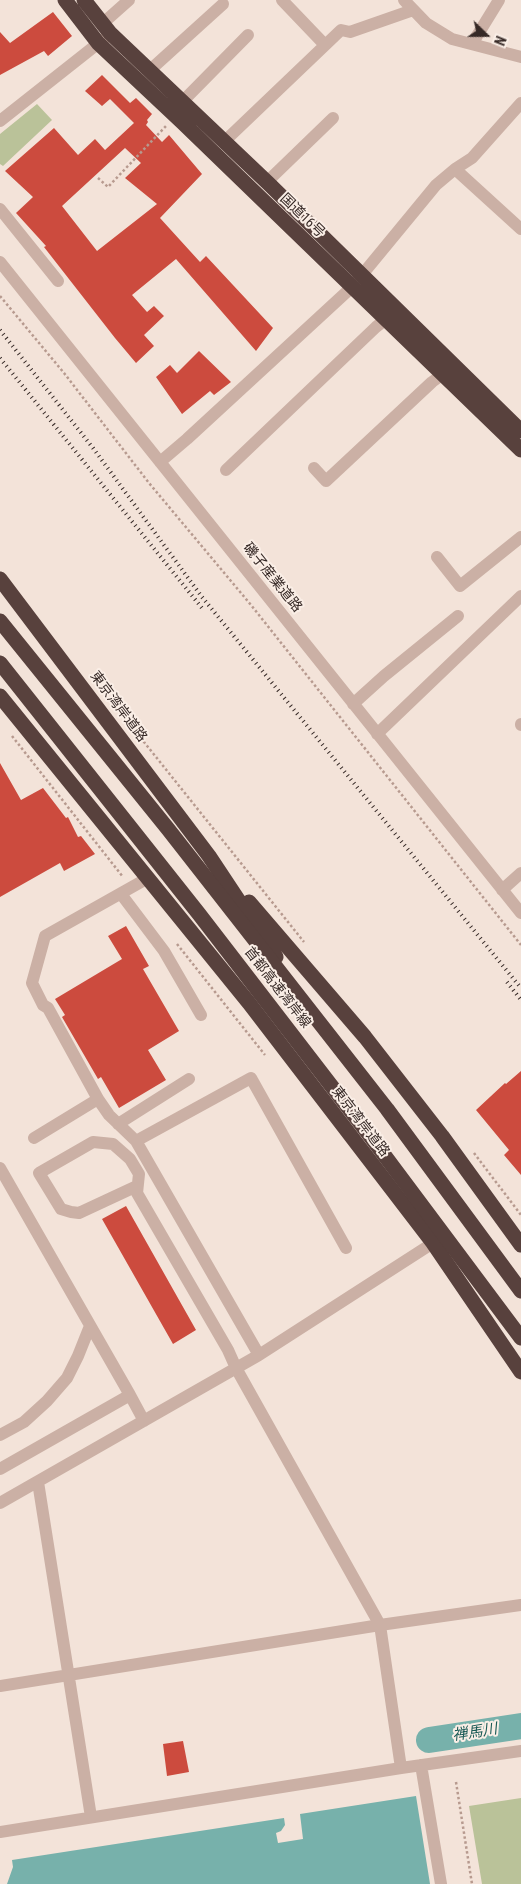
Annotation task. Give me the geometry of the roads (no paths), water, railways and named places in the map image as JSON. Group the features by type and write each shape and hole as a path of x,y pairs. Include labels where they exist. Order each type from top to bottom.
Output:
{"highway":[{"name":"国道16号","path":"65,0 98,44 521,431"},
{"name":"国道16号","path":"84,0 106,28 149,71 268,183 357,282 386,319 521,450"},
{"name":"東京湾岸道路","path":"0,579 209,856 365,1037 442,1136 521,1245"},
{"name":"首都高速湾岸線","path":"0,621 168,829 381,1101 521,1291"},
{"name":"首都高速湾岸線","path":"0,663 230,954 370,1136 521,1338"},
{"name":"東京湾岸道路","path":"0,696 249,1003 433,1243 521,1372"},
{"name":"東京湾岸道路","path":"209,856 358,1077 521,1298"},
{"name":"東京湾岸道路","path":"163,899 230,968 347,1098 521,1329"}],"street":[{"path":"0,121 98,44 106,28 129,0"},
{"path":"282,0 325,46"},
{"path":"404,0 426,23 446,35 521,57"},
{"path":"472,44 499,0"},
{"path":"149,71 223,4"},
{"path":"223,140 341,30 350,32 413,10"},
{"path":"182,102 248,35"},
{"path":"160,462 357,282 436,185 472,158 521,103"},
{"path":"268,183 333,118"},
{"path":"455,169 521,229"},
{"path":"0,208 58,281"},
{"name":"磯子産業道路","path":"0,262 521,913"},
{"path":"226,470 386,319"},
{"path":"314,468 326,481 432,382 443,374"},
{"path":"437,558 460,586 521,537"},
{"path":"377,734 521,596"},
{"path":"352,704 458,616"},
{"path":"502,890 521,873"},
{"path":"148,878 45,936 32,983 44,1005 48,1008 98,1099 109,1115 136,1141 259,1355"},
{"path":"121,894 164,951 201,1015"},
{"path":"136,1141 251,1078 346,1248"},
{"path":"118,1124 189,1079"},
{"path":"34,1138 98,1099"},
{"path":"137,1186 78,1213 60,1209 39,1173 93,1142 113,1144 130,1158 139,1174 137,1193 228,1350 236,1368 380,1625 401,1768"},
{"path":"0,1168 144,1421"},
{"path":"0,1503 259,1355 433,1243"},
{"path":"0,1435 24,1422 47,1401 67,1378 90,1326"},
{"path":"0,1469 130,1395"},
{"path":"38,1482 92,1817"},
{"path":"0,1686 380,1625 521,1605"},
{"path":"0,1832 401,1768 521,1751"},
{"path":"422,1765 441,1884"}],"water":[{"path":"416,1796 430,1884 7,1884 13,1867 12,1860 284,1818 285,1825 281,1831 276,1833 278,1843 303,1839 300,1814"}],"waterway":[{"name":"禅馬川","path":"429,1740 521,1726"}],"railway":[{"path":"0,330 93,448 202,597 521,988"},
{"path":"0,358 202,608"},
{"path":"507,982 521,1000"}]}
